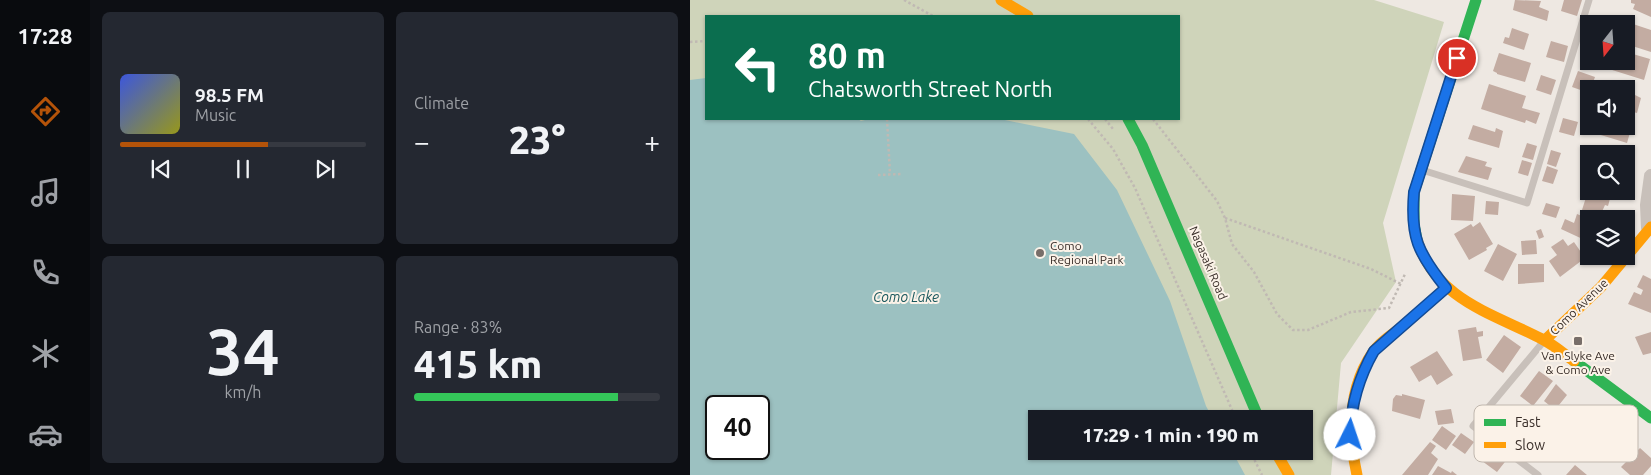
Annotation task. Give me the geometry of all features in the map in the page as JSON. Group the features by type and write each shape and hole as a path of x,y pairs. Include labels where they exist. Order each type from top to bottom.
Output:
{"street":[{"path":"1001,0 1026,15"},
{"path":"1475,0 1414,192 1412,210 1415,240 1426,264 1446,288 1458,298 1545,340 1633,405"},
{"name":"Nagasaki Road","path":"1129,120 1142,145 1255,410"},
{"path":"1649,228 1647,205 1651,176"},
{"name":"Como Avenue","path":"1545,340 1602,287 1649,228"},
{"path":"1357,475 1350,446 1351,423 1353,403 1366,364 1374,351 1389,336 1446,288"},
{"path":"1638,408 1651,418"},
{"path":"1280,460 1289,475"}],"lane":[{"path":"1421,170 1527,203 1589,0"},
{"path":"1491,405 1545,340"},
{"path":"1521,462 1538,475"}],"path":[{"path":"904,0 931,15"},
{"path":"690,42 705,41"},
{"path":"887,120 890,174"},
{"path":"1089,120 1113,149 1134,188 1232,410"},
{"path":"1154,120 1217,201 1225,218 1232,244 1254,272 1277,314 1293,330 1308,330 1351,312 1389,308 1405,274"},
{"path":"878,175 902,174"},
{"path":"1225,218 1371,269 1401,284"},
{"path":"1254,460 1262,475"}],"green space":[{"name":"Como Regional Park","path":"690,0 1374,0 1444,22 1383,223 1396,282 1341,363 1331,475 690,475"}],"water":[{"name":"Como Lake","path":"705,78 705,120 1005,120 1074,134 1117,190 1170,301 1208,410 1028,410 1028,460 1237,460 1245,475 690,475 690,80"}],"building":[{"path":"1515,0 1541,1 1539,7 1549,11 1547,21 1513,10"},
{"path":"1564,0 1582,0 1577,16 1561,11"},
{"path":"1631,0 1651,0 1651,17 1633,9 1635,4 1631,3"},
{"path":"1635,25 1651,30 1651,52 1635,47"},
{"path":"1512,28 1529,34 1524,50 1503,43 1505,37 1509,38"},
{"path":"1551,41 1568,46 1564,62 1546,57"},
{"path":"1499,53 1531,63 1525,82 1497,74 1493,71"},
{"path":"1635,55 1650,59 1644,80 1612,70 1635,70"},
{"path":"1578,71 1595,77 1594,80 1580,80 1580,90 1572,87"},
{"path":"1541,75 1556,80 1551,95 1536,90"},
{"path":"1489,84 1526,96 1522,108 1540,113 1536,124 1526,120 1525,123 1481,109"},
{"path":"1635,95 1641,98 1637,113 1635,112"},
{"path":"1563,118 1578,122 1574,136 1559,132"},
{"path":"1473,125 1495,132 1496,128 1503,131 1499,148 1468,139"},
{"path":"1601,135 1629,135 1627,143"},
{"path":"1527,143 1537,146 1533,160 1522,157"},
{"path":"1551,150 1561,153 1556,167 1547,164"},
{"path":"1466,156 1487,162 1485,166 1492,168 1488,180 1458,172"},
{"path":"1522,160 1532,163 1528,176 1518,173"},
{"path":"1547,166 1558,170 1553,184 1542,181"},
{"path":"1452,194 1475,196 1473,221 1451,220"},
{"path":"1585,200 1610,200 1608,206 1605,205 1603,210 1582,210"},
{"path":"1486,201 1499,202 1498,215 1485,214"},
{"path":"1546,203 1560,207 1556,218 1542,214"},
{"path":"1577,214 1580,215 1580,238 1561,229 1565,219 1574,223"},
{"path":"1480,222 1493,244 1486,248 1487,250 1469,260 1454,234 1471,224 1473,227"},
{"path":"1541,229 1544,237 1539,239 1536,231"},
{"path":"1563,239 1568,246 1574,242 1580,251 1580,262 1560,277 1549,261 1557,255 1551,247"},
{"path":"1536,240 1537,254 1522,255 1521,241"},
{"path":"1498,244 1517,254 1503,281 1484,271"},
{"path":"1518,264 1544,264 1544,282 1518,284"},
{"path":"1643,275 1651,279 1651,313 1628,304 1634,292 1641,295 1643,290 1637,287"},
{"path":"1476,327 1477,332 1483,331 1483,336 1478,337 1482,358 1463,361 1458,330"},
{"path":"1651,332 1651,353 1643,355 1635,337"},
{"path":"1504,335 1521,347 1503,373 1486,360"},
{"path":"1437,351 1453,375 1437,385 1431,375 1419,382 1410,367"},
{"path":"1539,371 1553,381 1534,405 1520,396"},
{"path":"1556,384 1567,395 1559,405 1549,405 1544,401"},
{"path":"1402,394 1425,400 1420,419 1392,411 1393,399 1396,395 1402,396"},
{"path":"1451,409 1454,423 1438,425 1435,411"},
{"path":"1442,426 1456,436 1446,450 1432,440"},
{"path":"1461,433 1474,442 1465,454 1452,445"},
{"path":"1430,442 1436,446 1431,453 1438,459 1428,475 1402,475"},
{"path":"1640,448 1651,458 1651,466 1643,475 1630,475 1621,467 1626,462 1638,462 1638,450"},
{"path":"1483,462 1505,462 1497,472"},
{"path":"1575,465 1587,475 1566,475"},
{"path":"1438,466 1451,473 1452,471 1457,475 1432,475"}],"traffic: fast":[{"path":"1417,240 1414,224 1414,192 1476,0"},
{"path":"1129,120 1142,145 1255,410"},
{"path":"1574,361 1633,405"},
{"path":"1638,408 1651,418"}],"traffic: slow":[{"path":"1001,0 1026,15"},
{"path":"1545,340 1601,287 1651,227"},
{"path":"1417,240 1426,260 1438,277 1452,291 1485,312 1546,341 1574,361"},
{"path":"1357,475 1352,444 1352,412 1359,381 1365,366 1380,344 1446,288"},
{"path":"1280,460 1289,475"}],"place":[{"name":"Como Regional Park","path":"1040,253"},
{"name":"Van Slyke Ave & Como Ave","path":"1578,341"}],"route":[{"path":"1350,435 1353,403 1366,364 1374,351 1446,288 1426,264 1415,240 1412,210 1414,192 1457,58"}]}
